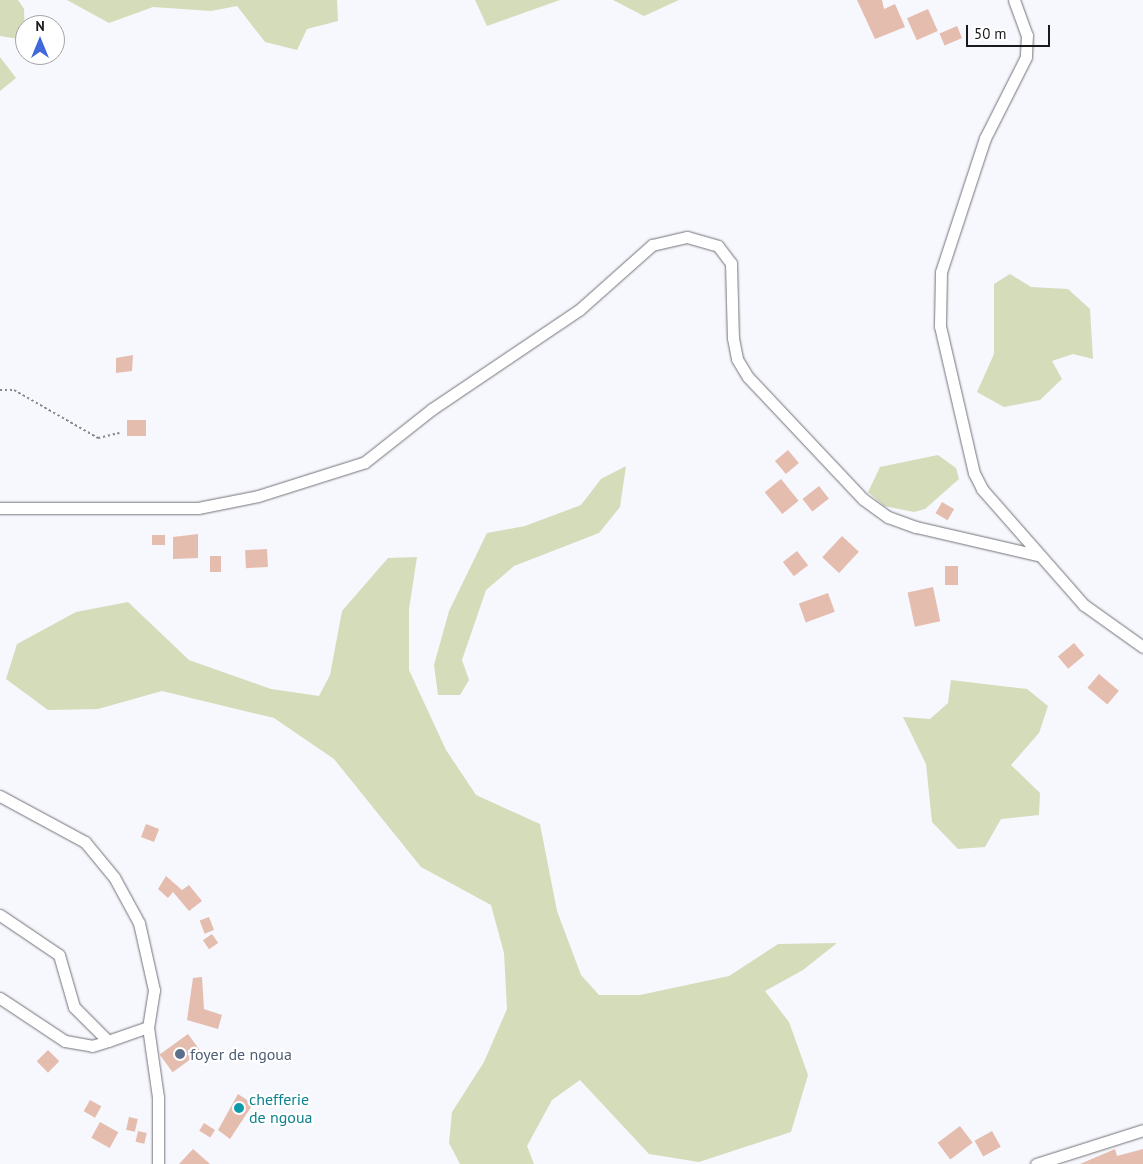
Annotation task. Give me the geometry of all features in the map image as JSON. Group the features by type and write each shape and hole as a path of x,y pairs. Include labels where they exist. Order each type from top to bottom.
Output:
{"street":[{"path":"1014,0 1027,35 1026,57 986,138 941,272 940,326 974,473 988,496 1030,539 1038,555 1084,605 1143,647"},
{"path":"0,508 198,508 258,496 365,462 432,409 579,310 652,245 687,237 718,246 731,263 732,338 737,358 748,377 863,499 888,517 916,527 1038,555"},
{"path":"0,796 71,831 99,858 126,895 152,970 148,1027 158,1097 158,1164"},
{"path":"0,915 59,955 74,1006 108,1041"},
{"path":"0,998 65,1041 92,1046 148,1027"},
{"path":"1036,1164 1143,1130"}],"path":[{"path":"0,390 14,390 98,438 119,433"}],"green space":[{"path":"0,0 18,0 24,9 24,15 15,15 15,38 0,36"},
{"path":"67,0 337,0 338,21 307,29 297,50 265,42 237,6 211,11 153,7 109,23"},
{"path":"475,0 560,0 487,26"},
{"path":"613,0 679,0 644,16"},
{"path":"0,57 16,78 0,91"},
{"path":"1010,274 1031,287 1068,289 1090,309 1093,359 1073,354 1052,361 1062,379 1040,400 1004,407 977,392 994,354 994,284"},
{"path":"938,455 956,468 959,479 925,509 914,512 884,506 868,492 880,467"},
{"path":"626,466 620,507 599,533 514,566 486,590 462,660 469,680 460,695 438,695 434,665 449,611 487,533 525,526 581,505 601,479"},
{"path":"417,557 409,609 409,670 446,750 476,795 540,824 557,911 581,975 599,995 640,995 729,976 778,944 837,943 803,970 765,991 789,1022 808,1075 791,1132 699,1162 649,1154 580,1080 552,1100 527,1146 534,1164 460,1164 449,1143 452,1112 484,1062 507,1009 504,953 491,905 421,867 334,759 274,718 162,691 98,709 48,710 6,679 17,644 76,612 128,602 189,660 271,689 319,696 330,675 342,611 388,558"},
{"path":"951,680 1027,689 1048,706 1039,733 1011,765 1040,793 1039,815 1001,819 985,847 958,849 932,822 926,764 903,717 930,719 948,703"}],"building":[{"path":"857,0 882,0 884,9 895,4 905,27 875,39"},
{"path":"928,9 938,31 917,40 907,18"},
{"path":"957,26 962,38 945,45 940,33"},
{"path":"133,355 132,371 116,373 116,358"},
{"path":"127,420 146,420 146,436 127,436"},
{"path":"788,450 799,463 786,474 775,461"},
{"path":"781,479 799,501 782,514 765,492"},
{"path":"819,486 829,499 812,512 802,499"},
{"path":"942,502 954,509 948,520 936,513"},
{"path":"198,534 198,558 173,559 173,537"},
{"path":"152,535 165,535 165,545 152,545"},
{"path":"842,536 859,552 839,573 822,557"},
{"path":"267,549 268,567 246,568 245,550"},
{"path":"797,551 808,565 794,576 783,562"},
{"path":"210,556 221,556 221,572 210,572"},
{"path":"945,566 958,566 958,585 945,585"},
{"path":"933,587 940,621 915,627 908,592"},
{"path":"828,593 835,612 806,622 799,604"},
{"path":"1074,643 1084,655 1068,669 1058,656"},
{"path":"1099,674 1119,691 1107,705 1087,688"},
{"path":"146,824 159,829 154,842 141,837"},
{"path":"166,876 182,890 189,885 202,901 189,911 173,892 168,898 158,889"},
{"path":"209,917 214,930 205,934 200,921"},
{"path":"212,934 218,943 209,949 203,940"},
{"path":"202,977 204,1009 222,1015 218,1029 187,1020 193,978"},
{"name":"foyer de ngoua","path":"188,1034 201,1052 173,1072 160,1055"},
{"path":"48,1050 59,1061 48,1073 37,1061"},
{"path":"238,1094 253,1104 230,1139 218,1130"},
{"path":"90,1100 101,1106 95,1118 84,1111"},
{"path":"129,1117 138,1119 135,1132 126,1130"},
{"path":"100,1122 118,1132 110,1148 91,1138"},
{"path":"204,1123 215,1130 210,1138 199,1131"},
{"path":"960,1126 973,1143 950,1160 938,1143"},
{"path":"138,1131 147,1133 144,1144 136,1142"},
{"path":"992,1131 1001,1147 983,1156 975,1141"},
{"path":"193,1149 210,1164 179,1164"},
{"path":"1115,1149 1117,1156 1143,1149 1143,1164 1080,1164"}],"place":[{"name":"foyer de ngoua","path":"180,1054"},
{"name":"chefferie de ngoua","path":"239,1108"}]}
